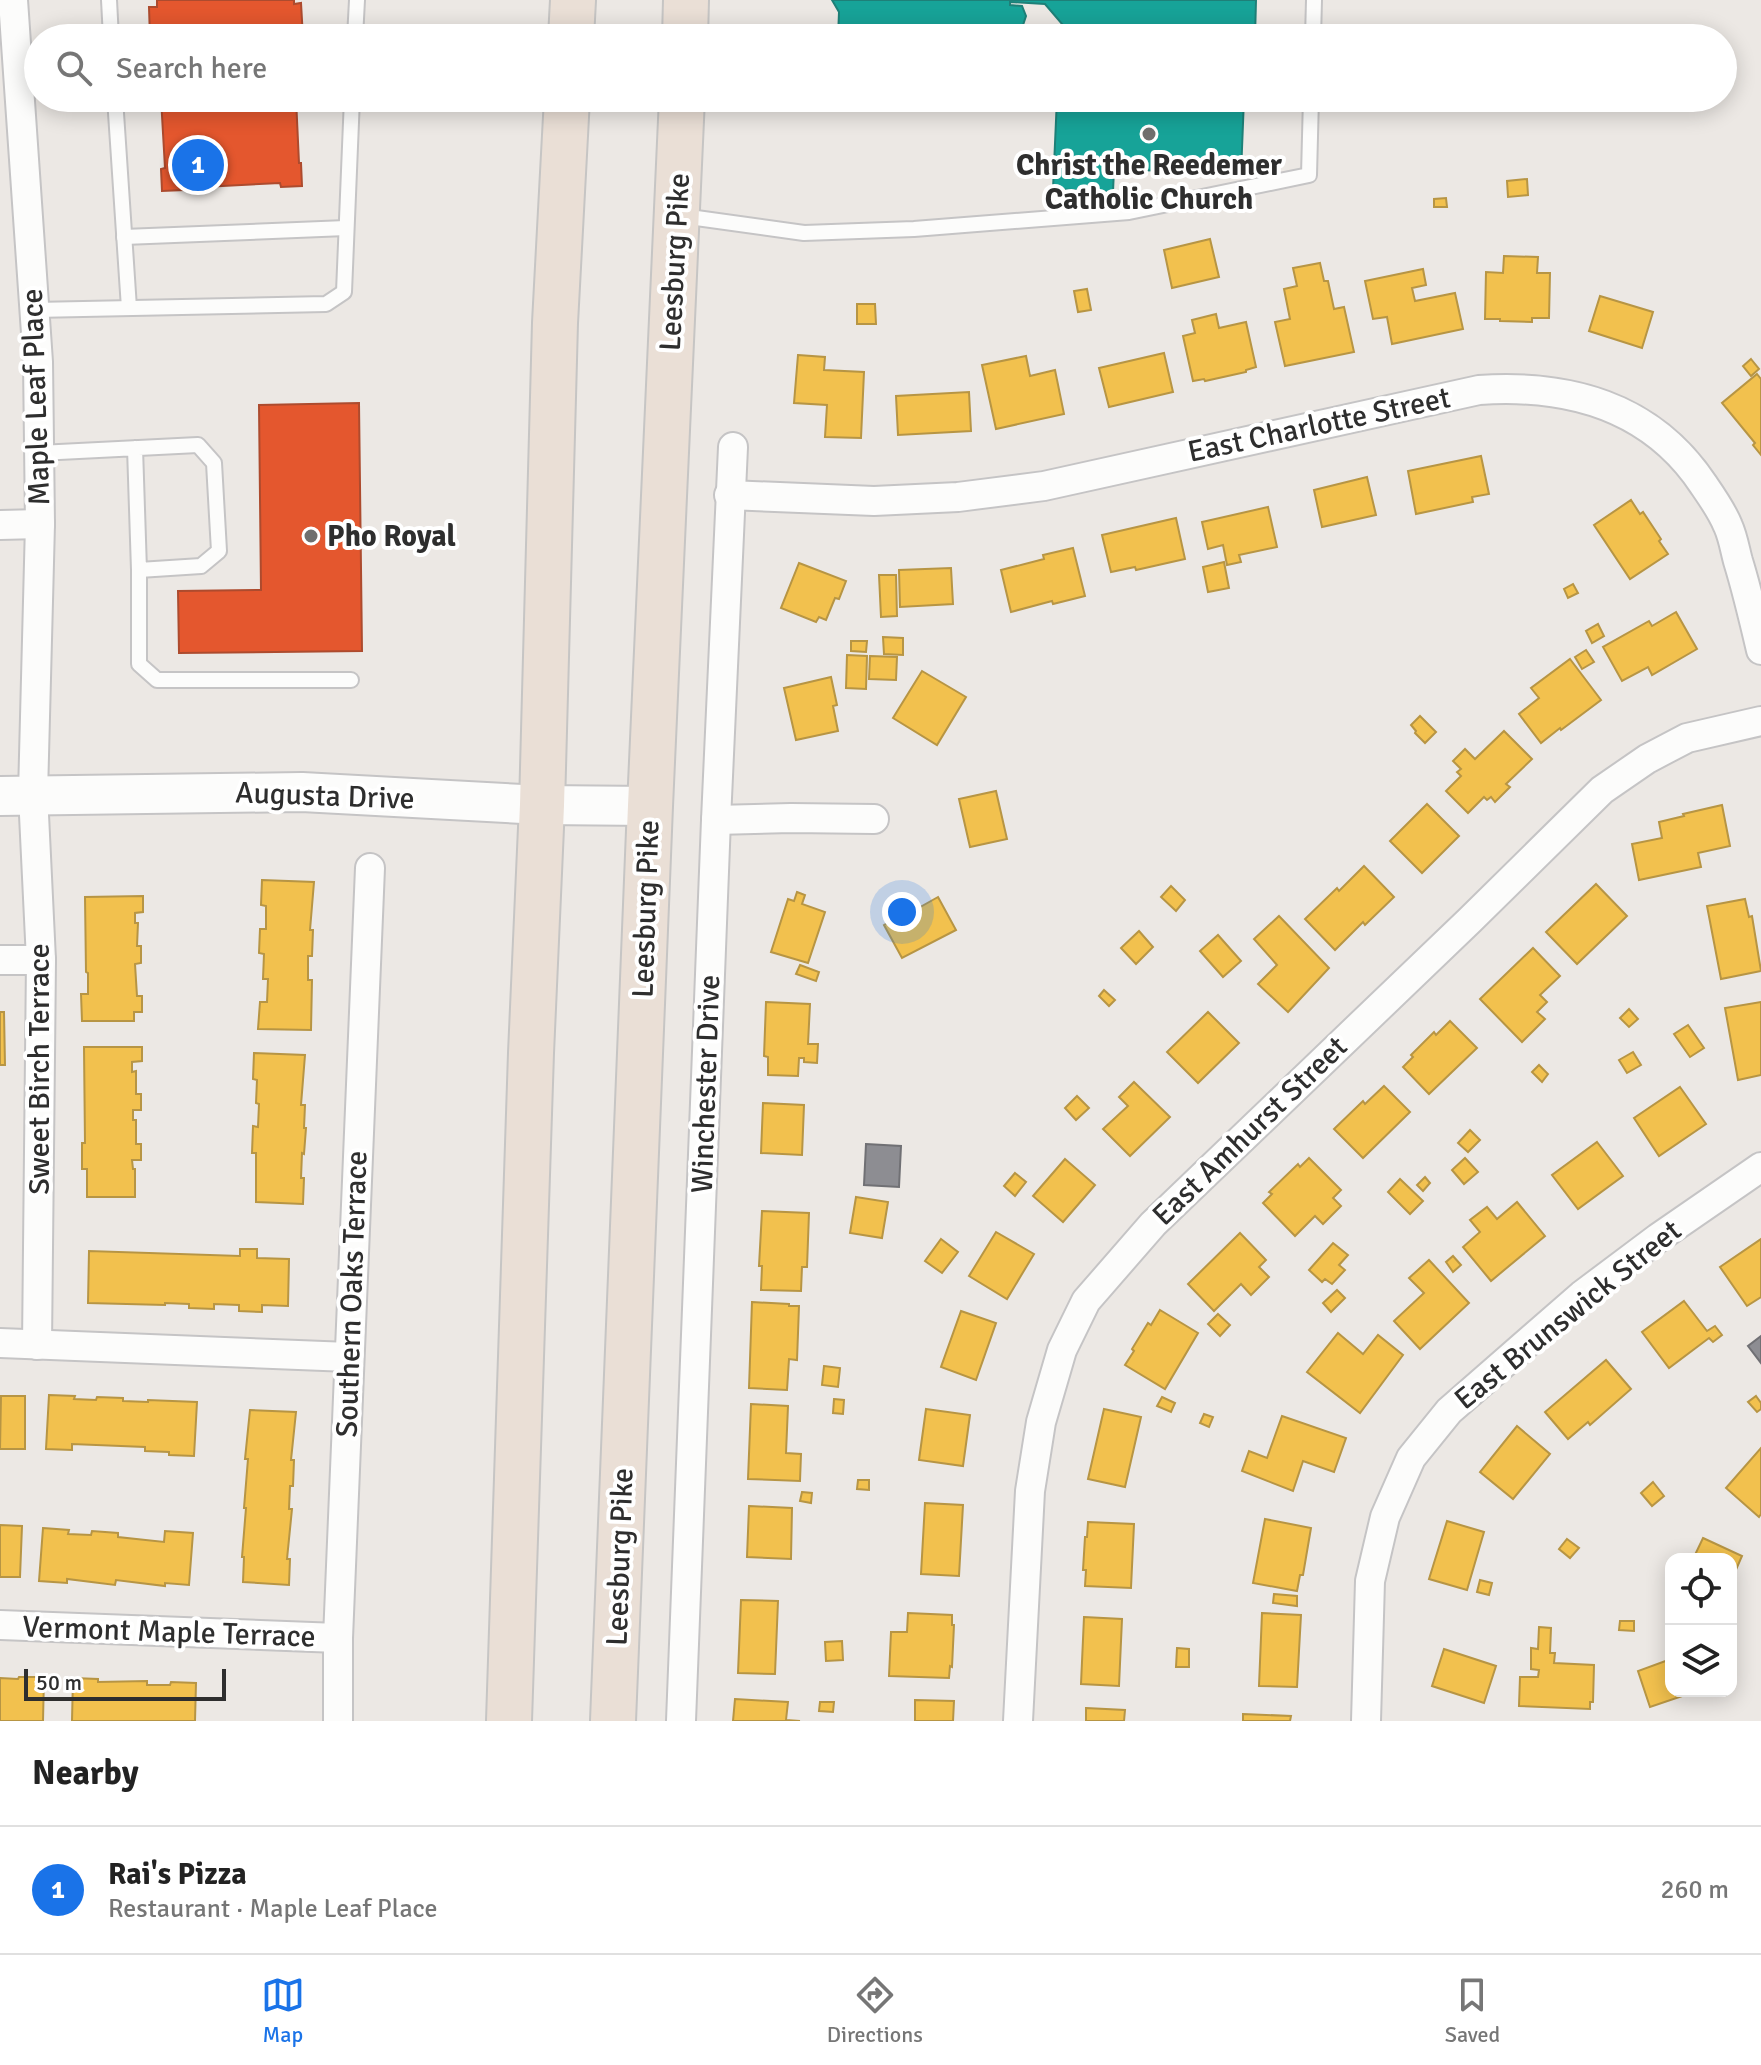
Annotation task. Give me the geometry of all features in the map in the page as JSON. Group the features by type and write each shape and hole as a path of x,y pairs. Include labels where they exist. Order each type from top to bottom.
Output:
{"highway":[{"path":"572,24 573,0"},
{"path":"685,24 686,0"},
{"path":"509,1721 542,805 555,323 566,112"},
{"name":"Leesburg Pike","path":"613,1721 682,112"}],"street":[{"name":"Maple Leaf Place","path":"13,0 38,362 40,524 16,795"},
{"name":"East Charlotte Street","path":"729,495 874,501 958,497 1015,490 1479,390 1518,388 1561,392 1593,399 1651,429 1695,471 1728,526 1761,650"},
{"name":"Winchester Drive","path":"681,1721 733,447"},
{"path":"0,525 40,524"},
{"name":"East Amhurst Street","path":"1018,1721 1030,1491 1041,1422 1062,1350 1086,1301 1153,1224 1602,790 1647,759 1687,738 1761,721"},
{"name":"Augusta Drive","path":"16,795 302,792 542,805 650,806"},
{"name":"Sweet Birch Terrace","path":"16,795 41,960 37,1345"},
{"path":"716,820 874,819"},
{"name":"Southern Oaks Terrace","path":"338,1721 338,1638 370,868"},
{"path":"0,960 41,960"},
{"name":"East Brunswick Street","path":"1366,1721 1370,1581 1385,1517 1411,1458 1449,1411 1582,1295 1761,1167"},
{"path":"0,1343 349,1357"},
{"name":"Vermont Maple Terrace","path":"0,1625 338,1638"}],"lane":[{"path":"109,0 110,24"},
{"path":"356,24 357,0"},
{"path":"1313,24 1314,0"},
{"path":"116,112 129,308"},
{"path":"34,310 326,304 344,292 351,112"},
{"path":"678,215 804,233 914,229 1129,212 1309,175 1311,112"},
{"path":"124,237 346,228"},
{"path":"39,453 198,445 214,463 219,551 201,566 139,570"},
{"path":"135,448 139,664 157,680 351,680"}],"building: Homes":[{"path":"1527,179 1528,195 1508,197 1507,181"},
{"path":"1446,198 1447,207 1434,207 1434,199"},
{"path":"1210,239 1219,277 1172,288 1164,250"},
{"path":"1504,256 1538,257 1537,273 1550,273 1549,318 1532,318 1532,322 1485,319 1486,272 1503,273"},
{"path":"1320,263 1324,281 1328,281 1334,309 1344,307 1354,352 1285,366 1275,322 1290,319 1284,289 1297,286 1293,268"},
{"path":"1423,269 1426,285 1412,288 1415,301 1455,293 1463,329 1392,344 1387,317 1373,319 1365,281"},
{"path":"1087,289 1091,310 1078,312 1074,291"},
{"path":"1600,296 1653,312 1642,348 1589,331"},
{"path":"857,304 875,304 876,324 857,324"},
{"path":"1216,314 1219,328 1246,322 1256,367 1246,372 1193,381 1183,336 1195,333 1192,320"},
{"path":"1164,353 1173,392 1109,407 1099,368"},
{"path":"798,355 825,357 824,370 864,372 861,438 825,437 827,405 794,403"},
{"path":"1026,356 1030,376 1055,370 1064,414 996,429 982,365"},
{"path":"1751,359 1759,369 1751,376 1743,366"},
{"path":"1757,374 1761,379 1761,455 1753,445 1755,443 1722,403"},
{"path":"969,392 971,431 898,435 896,396"},
{"path":"1481,456 1489,494 1472,497 1473,502 1416,514 1408,471"},
{"path":"1367,477 1376,515 1322,527 1314,490"},
{"path":"1631,500 1640,514 1643,512 1668,554 1630,579 1594,525"},
{"path":"1268,507 1277,547 1239,555 1241,562 1227,565 1223,545 1208,549 1202,522"},
{"path":"1176,518 1185,559 1111,572 1102,535"},
{"path":"1073,548 1085,596 1011,612 1001,570"},
{"path":"1224,562 1229,588 1208,592 1203,567"},
{"path":"799,563 846,581 826,620 819,617 816,622 781,608"},
{"path":"951,568 953,604 900,607 899,570"},
{"path":"879,575 896,575 897,616 881,617"},
{"path":"1573,584 1578,593 1568,598 1564,589"},
{"path":"1676,612 1697,649 1652,675 1648,667 1622,681 1603,647 1649,621 1652,626"},
{"path":"1598,624 1604,636 1592,643 1586,631"},
{"path":"883,637 903,638 903,655 884,654"},
{"path":"851,641 867,641 866,652 851,651"},
{"path":"1586,650 1594,662 1582,669 1575,657"},
{"path":"847,655 867,656 866,689 846,688"},
{"path":"870,656 897,657 896,680 869,679"},
{"path":"1570,659 1601,700 1541,743 1519,714 1539,698 1531,688"},
{"path":"922,671 966,697 937,745 893,718"},
{"path":"831,677 838,731 796,740 784,688"},
{"path":"1420,716 1436,732 1425,743 1411,725"},
{"path":"1504,731 1532,759 1506,784 1510,787 1495,802 1491,797 1487,800 1484,797 1468,813 1446,791 1461,776 1457,772 1461,769 1453,761 1465,749 1475,759"},
{"path":"996,791 1007,839 970,847 959,799"},
{"path":"1427,804 1459,836 1422,873 1390,841"},
{"path":"1722,805 1730,846 1698,853 1701,867 1639,880 1632,844 1662,838 1659,822"},
{"path":"1364,866 1394,897 1335,950 1305,919"},
{"path":"262,880 314,882 310,930 313,930 312,956 308,956 308,980 312,980 311,1030 258,1029 260,1002 267,1002 268,979 263,979 264,954 259,953 260,929 266,929 266,906 261,905"},
{"path":"1596,884 1627,916 1577,964 1546,932"},
{"path":"1171,886 1185,900 1176,911 1161,897"},
{"path":"797,892 805,895 802,904 825,912 808,963 771,952 788,899 794,901"},
{"path":"143,896 143,912 135,913 137,946 141,946 141,963 135,964 137,996 142,996 142,1012 134,1012 134,1021 82,1021 81,994 88,994 85,897"},
{"path":"938,897 956,930 902,958 884,925"},
{"path":"1745,899 1749,917 1752,916 1761,971 1721,979 1707,906"},
{"path":"1279,916 1329,968 1288,1012 1258,984 1277,965 1254,939"},
{"path":"1139,931 1153,947 1136,964 1121,948"},
{"path":"1218,935 1241,961 1223,977 1200,951"},
{"path":"1533,948 1560,976 1540,995 1547,1002 1537,1012 1545,1019 1522,1042 1480,999"},
{"path":"800,965 819,972 816,981 796,974"},
{"path":"1104,990 1115,1000 1109,1006 1099,996"},
{"path":"766,1002 810,1004 808,1044 818,1044 817,1063 804,1062 804,1058 799,1058 798,1076 768,1075 768,1057 764,1056"},
{"path":"1761,1002 1761,1075 1738,1080 1725,1008"},
{"path":"1629,1009 1638,1019 1629,1027 1620,1018"},
{"path":"0,1012 4,1012 5,1065 0,1065"},
{"path":"1208,1012 1239,1043 1198,1083 1167,1052"},
{"path":"1450,1021 1477,1048 1429,1094 1403,1067 1434,1032 1436,1035"},
{"path":"1688,1025 1704,1048 1690,1057 1674,1034"},
{"path":"84,1047 142,1047 142,1061 132,1062 132,1072 136,1071 136,1094 141,1094 141,1110 133,1110 136,1144 141,1144 141,1160 132,1160 135,1197 87,1197 87,1169 82,1169 82,1143 85,1143"},
{"path":"1633,1052 1641,1065 1627,1073 1619,1060"},
{"path":"254,1053 305,1055 301,1105 305,1105 306,1128 301,1178 304,1178 303,1204 256,1202 256,1153 252,1153 253,1126 258,1127 259,1104 256,1103 257,1080 253,1079"},
{"path":"1539,1065 1548,1074 1542,1082 1532,1072"},
{"path":"1134,1082 1170,1117 1130,1156 1103,1129 1128,1106 1119,1097"},
{"path":"1384,1086 1410,1112 1363,1158 1334,1129"},
{"path":"1680,1087 1706,1124 1659,1156 1634,1118"},
{"path":"1077,1096 1089,1108 1076,1120 1065,1108"},
{"path":"763,1103 804,1105 802,1155 761,1153"},
{"path":"1470,1130 1480,1140 1468,1152 1458,1143"},
{"path":"1597,1142 1623,1176 1578,1209 1552,1175"},
{"path":"1309,1158 1341,1190 1333,1198 1341,1206 1323,1224 1315,1216 1295,1236 1263,1203 1272,1194 1269,1192 1298,1164 1300,1167"},
{"path":"1465,1158 1478,1172 1464,1184 1452,1170"},
{"path":"1065,1159 1095,1185 1063,1222 1033,1196"},
{"path":"1015,1173 1026,1182 1015,1196 1004,1186"},
{"path":"1425,1177 1430,1183 1423,1191 1417,1185"},
{"path":"1400,1179 1423,1201 1410,1214 1388,1192"},
{"path":"856,1197 888,1202 882,1238 850,1233"},
{"path":"1517,1202 1545,1236 1491,1281 1463,1247 1480,1232 1470,1220 1487,1207 1497,1219"},
{"path":"762,1211 809,1213 807,1267 802,1267 801,1291 761,1290"},
{"path":"996,1232 1034,1254 1007,1299 969,1276"},
{"path":"1240,1233 1266,1260 1259,1267 1269,1277 1251,1295 1241,1284 1214,1311 1188,1284"},
{"path":"941,1239 958,1252 942,1273 925,1261"},
{"path":"1761,1239 1761,1297 1747,1306 1720,1267"},
{"path":"1333,1243 1348,1255 1339,1265 1345,1270 1332,1284 1325,1279 1322,1282 1309,1270"},
{"path":"240,1249 257,1249 257,1258 289,1259 288,1306 262,1305 262,1312 239,1311 239,1305 214,1304 214,1309 189,1308 189,1304 88,1303 89,1251 240,1256"},
{"path":"1453,1256 1461,1265 1453,1272 1446,1262"},
{"path":"1429,1260 1469,1303 1420,1349 1394,1321 1424,1293 1409,1278"},
{"path":"1337,1290 1345,1298 1331,1312 1323,1303"},
{"path":"1684,1301 1707,1331 1715,1326 1722,1335 1713,1342 1709,1338 1669,1368 1642,1332"},
{"path":"752,1302 799,1306 797,1360 789,1359 787,1390 749,1388"},
{"path":"1160,1310 1198,1333 1165,1389 1125,1365 1148,1323 1151,1325"},
{"path":"961,1311 996,1323 976,1380 941,1367"},
{"path":"1218,1314 1230,1325 1220,1336 1208,1324"},
{"path":"1338,1333 1363,1354 1378,1335 1403,1355 1360,1413 1307,1372"},
{"path":"1606,1360 1631,1389 1590,1425 1588,1422 1568,1439 1545,1412"},
{"path":"824,1366 840,1368 838,1387 822,1385"},
{"path":"49,1395 75,1396 74,1399 96,1400 97,1397 123,1398 123,1401 197,1402 194,1456 145,1451 145,1447 72,1444 72,1450 46,1449"},
{"path":"1,1396 25,1396 25,1449 0,1449"},
{"path":"1756,1396 1761,1403 1761,1409 1757,1412 1748,1402"},
{"path":"1162,1397 1175,1403 1171,1412 1157,1406"},
{"path":"834,1399 844,1400 843,1414 833,1413"},
{"path":"751,1404 788,1406 786,1453 801,1454 800,1481 748,1479"},
{"path":"926,1409 970,1415 963,1466 919,1460"},
{"path":"1104,1409 1141,1417 1125,1487 1088,1479"},
{"path":"250,1410 296,1412 289,1509 292,1509 287,1559 290,1559 289,1585 243,1582 248,1459 245,1459"},
{"path":"1204,1414 1213,1417 1209,1427 1200,1423"},
{"path":"1282,1416 1346,1438 1334,1472 1303,1461 1293,1491 1242,1471 1249,1451 1267,1458"},
{"path":"1517,1426 1550,1454 1513,1499 1480,1472"},
{"path":"1761,1448 1761,1514 1759,1517 1726,1488"},
{"path":"858,1480 869,1480 869,1490 857,1489"},
{"path":"1653,1482 1664,1496 1652,1506 1641,1493"},
{"path":"802,1492 812,1493 811,1503 800,1501"},
{"path":"925,1503 963,1505 959,1576 921,1574"},
{"path":"749,1506 792,1508 791,1559 747,1557"},
{"path":"1265,1519 1311,1528 1297,1591 1253,1583"},
{"path":"1447,1521 1484,1532 1467,1590 1429,1579"},
{"path":"1088,1522 1134,1524 1131,1588 1085,1586 1086,1570 1083,1570"},
{"path":"0,1525 22,1526 20,1577 0,1577"},
{"path":"43,1528 69,1530 68,1534 91,1535 92,1531 118,1533 118,1537 164,1542 165,1531 193,1533 189,1585 165,1583 165,1586 116,1580 115,1585 67,1579 67,1583 39,1581"},
{"path":"1703,1538 1736,1553 1696,1553"},
{"path":"1567,1539 1579,1548 1570,1558 1559,1549"},
{"path":"1480,1580 1492,1583 1489,1595 1477,1592"},
{"path":"1274,1594 1297,1596 1297,1606 1273,1603"},
{"path":"741,1600 778,1601 775,1674 738,1673"},
{"path":"908,1613 952,1615 952,1667 949,1678 889,1676 891,1632 907,1632"},
{"path":"1262,1613 1301,1615 1297,1687 1259,1686"},
{"path":"1084,1617 1122,1619 1119,1686 1081,1684"},
{"path":"1620,1621 1634,1621 1634,1631 1619,1630"},
{"path":"1539,1627 1551,1628 1550,1653 1555,1653 1554,1663 1594,1665 1590,1709 1519,1706 1520,1677 1538,1677 1539,1670 1531,1669 1531,1648 1538,1649"},
{"path":"842,1641 843,1660 826,1661 825,1642"},
{"path":"1177,1648 1189,1649 1189,1667 1176,1667"},
{"path":"1444,1649 1496,1666 1484,1703 1432,1686"},
{"path":"1665,1661 1665,1697 1679,1697 1650,1707 1638,1671"},
{"path":"44,1677 43,1721 0,1721 0,1678"},
{"path":"73,1678 98,1679 98,1682 147,1681 147,1685 196,1683 195,1721 72,1721"},
{"path":"735,1699 788,1702 786,1720 800,1721 733,1721"},
{"path":"915,1700 954,1701 953,1721 915,1721"},
{"path":"820,1702 834,1702 833,1712 819,1711"},
{"path":"1086,1708 1125,1710 1124,1721 1086,1721"},
{"path":"1243,1714 1291,1716 1290,1721 1243,1721"}],"building: Shops":[{"path":"157,0 294,0 294,4 301,3 302,24 150,24 149,7 157,7"},
{"path":"162,112 297,112 302,186 281,187 280,183 162,191 161,169 165,168"},
{"path":"359,403 362,651 179,653 178,591 261,590 259,405"}],"building: Public":[{"path":"832,0 1256,0 1255,24 1062,24 1045,4 1010,2 1010,5 1022,6 1026,16 1023,24 839,24 839,12"},
{"name":"Christ the Reedemer Catholic Church","path":"1056,112 1243,112 1241,174 1114,169 1113,192 1053,189"}],"building: Industry":[{"path":"866,1144 901,1146 899,1187 864,1185"},
{"path":"1761,1336 1761,1363 1748,1346"}],"place":[{"name":"Christ the Reedemer Catholic Church","path":"1149,134"},
{"name":"Rai's Pizza","path":"198,165"},
{"name":"Pho Royal","path":"311,536"}]}
